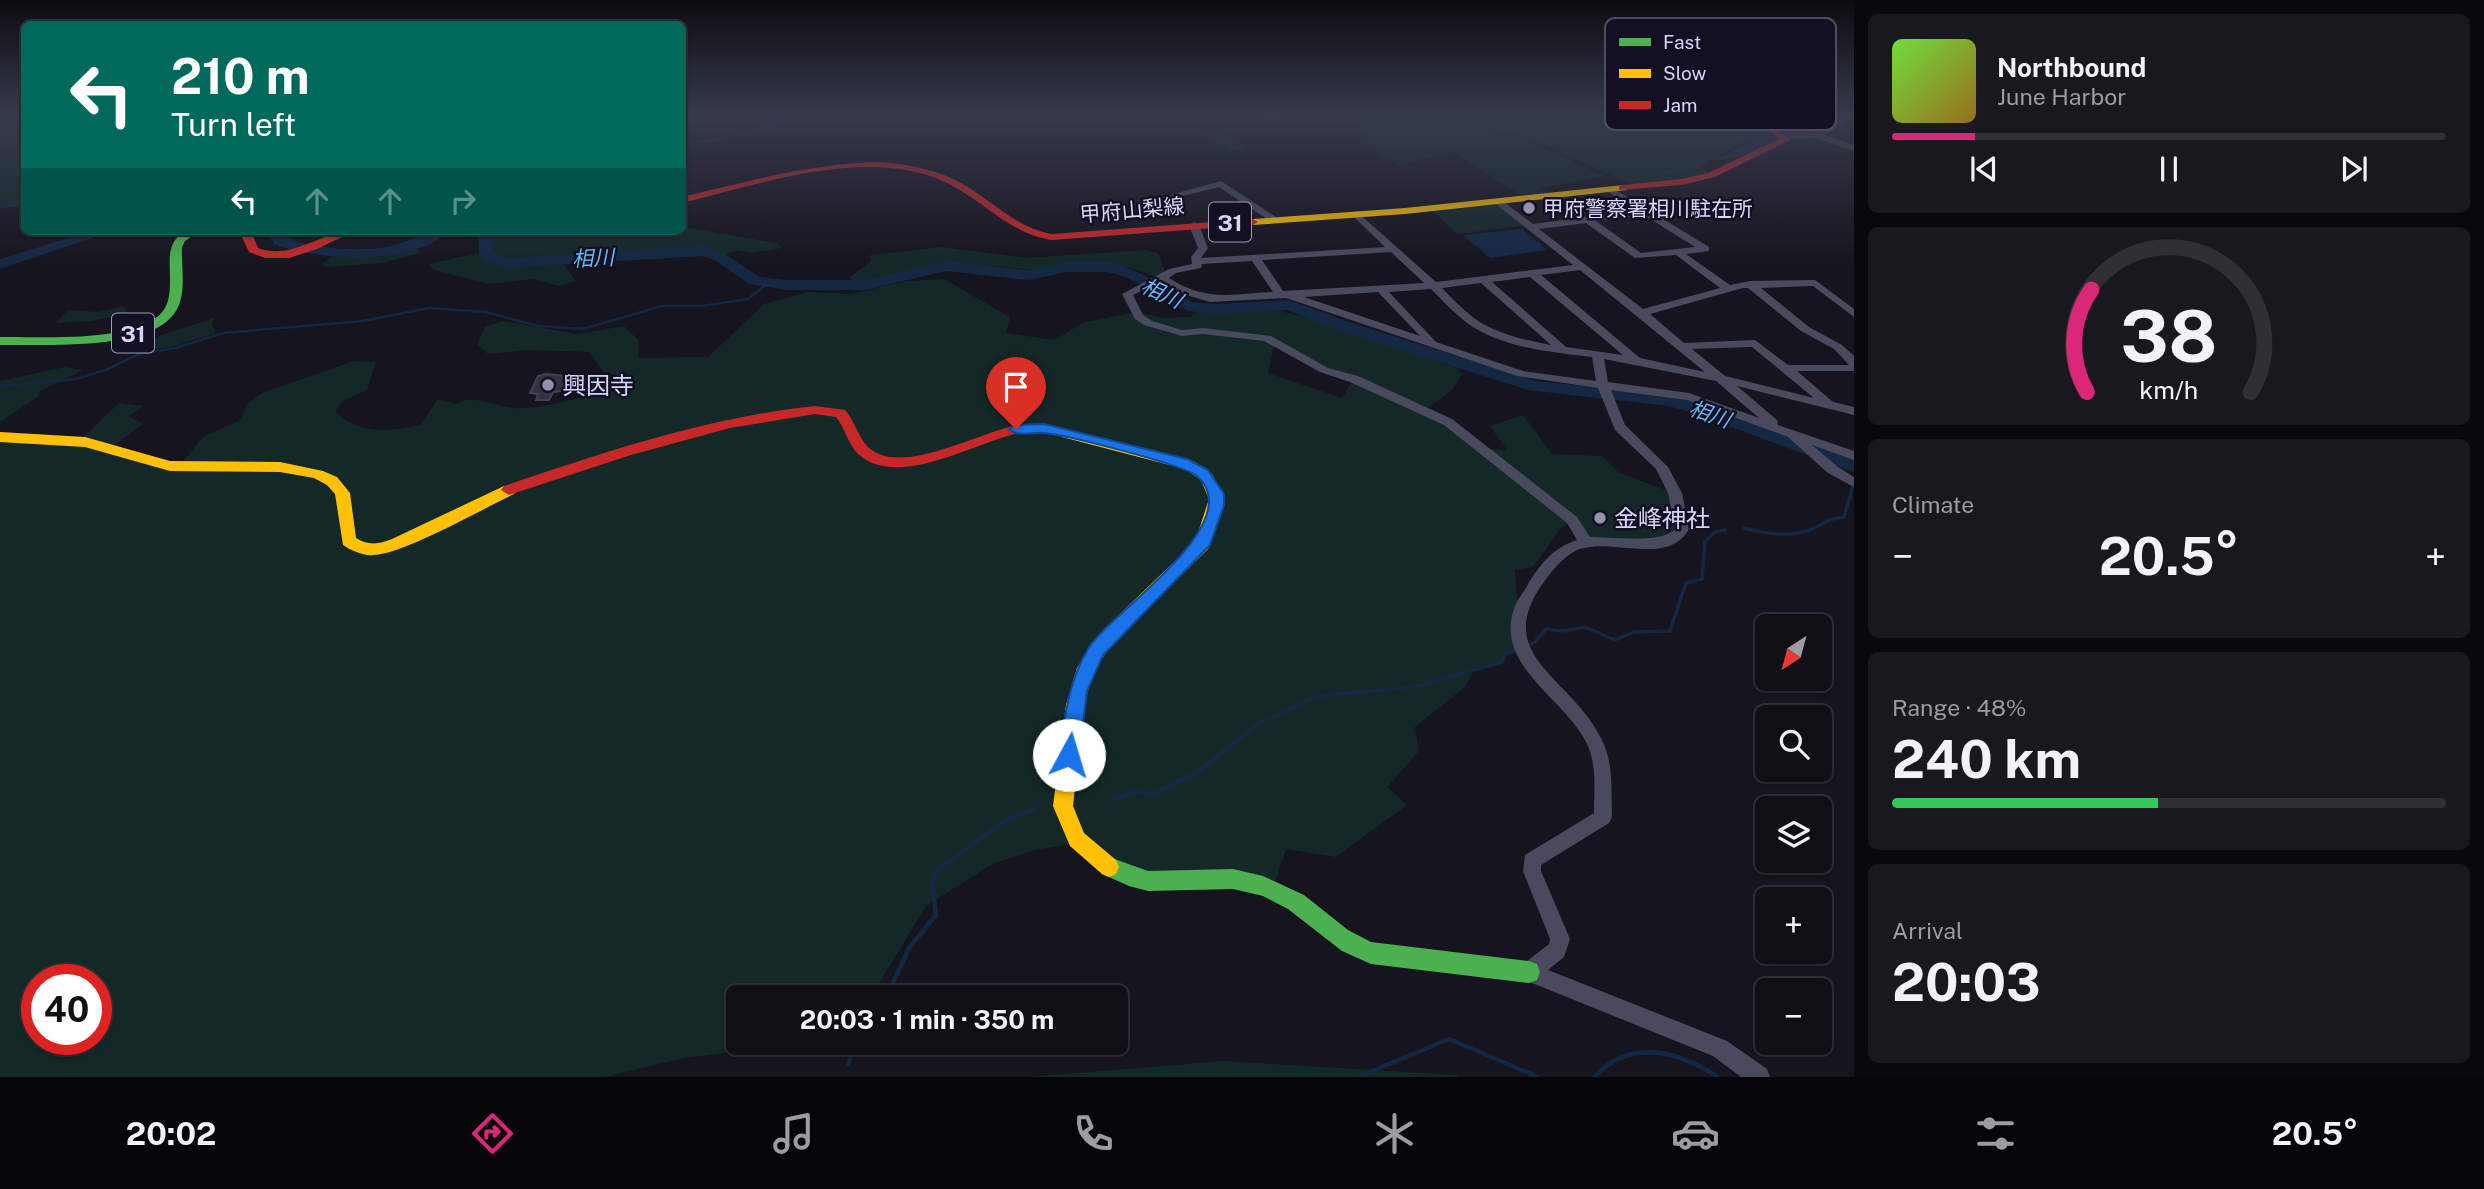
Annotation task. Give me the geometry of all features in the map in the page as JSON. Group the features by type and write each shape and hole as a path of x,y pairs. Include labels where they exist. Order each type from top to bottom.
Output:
{"main road":[{"name":"甲府山梨線","path":"686,199 846,164"},
{"name":"甲府山梨線","path":"878,164 910,169 956,183 1020,226 1042,236 1065,237 1356,214 1682,183 1736,164"},
{"name":"31","path":"0,341 122,335 156,325 170,309 177,243 187,235"},
{"path":"247,235 257,254 275,257 337,235"},
{"path":"0,437 80,440 111,447 164,466 254,465 319,474 331,480 344,497 349,541 362,550 395,545 497,494 651,443 810,409 832,410 845,416 853,425 863,450 887,462 908,462 1016,429 1044,428 1182,462 1203,473 1214,488 1217,499 1213,516 1202,545 1109,635 1086,668 1075,705 1063,806 1078,843 1119,874 1168,884 1232,878 1273,890 1308,909 1340,937 1360,950 1394,959 1436,959 1529,972"}],"street":[{"path":"1175,195 1221,184 1273,219"},
{"path":"1588,220 1639,256 1680,254 1705,249 1611,190"},
{"path":"1497,201 1641,313 1818,459 1851,481"},
{"path":"1530,227 1646,212"},
{"path":"1356,214 1470,320 1488,331 1562,348 1637,360 1854,411"},
{"path":"1194,225 1203,248 1197,255 1195,268 1173,271 1127,294 1139,317 1148,323 1182,333 1203,331 1266,338 1324,370 1354,379 1437,416 1572,520 1586,542"},
{"path":"1198,261 1394,249"},
{"path":"1680,254 1728,289"},
{"path":"1255,258 1282,293 1521,374 1606,393 1689,397 1854,456"},
{"path":"1162,278 1180,290 1210,299 1432,286 1581,267"},
{"path":"1533,274 1637,360"},
{"path":"1484,279 1562,348"},
{"path":"1641,313 1750,284 1815,283 1854,314"},
{"path":"1750,284 1805,329 1838,347 1854,363"},
{"path":"1381,289 1434,344"},
{"path":"1682,346 1755,343 1830,405"},
{"path":"1529,972 1558,950 1560,939 1532,871 1532,861 1603,817 1600,759 1594,740 1520,648 1517,616 1521,602 1559,554 1572,545 1586,542 1662,543 1678,536 1682,529 1675,493 1661,467 1619,427 1606,393 1597,354"},
{"path":"1786,368 1854,368"},
{"path":"1529,972 1720,1048 1759,1077"}],"green space":[{"path":"0,164 21,164 21,205 0,207"},
{"path":"1473,164 1579,164 1604,176 1541,188 1550,196 1525,198"},
{"path":"1587,164 1704,164 1700,167 1709,172 1682,180 1636,186"},
{"path":"1497,201 1528,225 1458,234 1429,208"},
{"path":"686,228 777,243 782,248 750,253 738,250 720,257 689,250 560,259 576,281 559,286 533,279 488,284 434,270 429,264 484,252 492,239 490,235 686,235"},
{"path":"415,246 420,253 382,263 325,267 322,264 337,253 379,253"},
{"path":"943,247 1026,258 1146,250 1158,253 1166,275 1162,278 1130,268 1089,265 1037,270 945,262 857,283 849,278 871,261 870,255"},
{"path":"944,279 1010,317 1006,333 1055,340 1082,323 1136,312 1164,318 1190,317 1199,311 1276,310 1335,324 1456,368 1462,374 1452,390 1426,409 1482,449 1507,450 1490,426 1523,415 1552,454 1602,456 1619,473 1675,493 1678,536 1586,542 1572,520 1561,528 1533,567 1515,570 1517,600 1511,638 1521,648 1506,654 1502,662 1473,671 1465,687 1415,727 1419,751 1387,787 1407,805 1336,857 1286,849 1273,889 1168,884 1078,843 1035,850 992,864 926,906 878,985 726,985 726,1053 684,1058 605,1077 0,1077 0,437 80,440 119,403 144,406 129,416 143,424 112,447 151,463 182,463 204,436 239,421 248,404 262,393 354,361 376,362 367,390 343,401 335,411 354,425 364,428 386,430 420,425 438,399 456,404 477,400 514,408 549,405 610,391 604,373 590,352 526,350 488,354 477,344 485,327 502,321 577,334 624,326 639,341 638,358 708,357 764,304 808,292 851,294 906,281","holes":["1275,342 1324,370 1354,379 1342,398 1268,373"]},
{"path":"125,306 126,314 91,321 55,323 68,310 98,312"},
{"path":"215,318 212,323 215,333 171,347 139,351 161,335"},
{"path":"65,367 84,370 40,391 39,396 0,422 0,381"},
{"path":"1223,1061 1456,1075 1459,1077 1028,1077"}],"water":[{"path":"1692,164 1698,164 1674,173 1641,176"},
{"path":"1522,229 1547,250 1490,258 1463,235"}],"building":[{"name":"興因寺","path":"538,376 567,376 561,391 553,392 549,400 536,400 538,394 530,393"}],"waterway":[{"path":"0,207 21,205"},
{"name":"相川","path":"0,264 93,235"},
{"name":"相川","path":"276,235 279,241 287,244 337,253 379,253 407,247 432,235"},
{"name":"相川","path":"487,235 484,252 492,259 505,263 703,251 720,257 755,281 786,285 866,285 946,266 1028,275 1067,267 1108,267 1131,274 1188,306 1216,309 1289,305 1349,328 1534,386 1669,401 1699,409 1854,466"},
{"path":"0,386 76,379 108,369 139,354 175,348 223,333 363,321 429,308 486,312 538,326 583,329 662,306 702,306 748,299 767,284"},
{"path":"1744,528 1791,534 1844,517 1854,482"},
{"path":"1526,646 1535,642 1546,629 1563,631 1585,627 1615,640 1634,632 1670,631 1686,583 1702,579 1705,541 1715,532 1725,530"},
{"path":"1232,745 1259,723 1317,696 1414,687 1502,662 1506,654 1519,649"},
{"path":"1114,799 1138,791 1152,795 1196,773 1234,743"},
{"path":"892,985 909,948 936,915 932,882 936,871 1006,820 1034,809"},
{"path":"1358,1077 1449,1039 1538,1077"},
{"path":"1594,1077 1624,1056 1655,1052 1687,1060 1718,1077"},
{"path":"848,1064 851,1055"}],"traffic: fast":[{"path":"0,341 65,340 117,335 159,322 173,304 176,247 180,239 186,235"},
{"path":"1109,867 1148,881 1215,878 1263,886 1296,902 1341,938 1371,953 1529,972"}],"traffic: slow":[{"path":"1253,222 1405,211 1623,188"},
{"path":"1067,434 1190,465 1207,477 1217,499 1202,545 1109,635 1086,668 1075,705 1063,806 1077,839 1109,867"},
{"path":"0,437 85,442 170,466 280,467 318,474 332,481 342,493 349,541 367,549 385,548 398,543 509,490"}],"traffic: jam":[{"path":"1623,188 1682,182 1711,175 1734,164"},
{"path":"686,199 814,170 882,165 915,169 946,179 1010,222 1037,235 1075,236 1253,222"},
{"path":"247,235 253,250 277,256 301,251 339,235"},
{"path":"509,490 678,437 777,414 815,410 840,413 863,450 876,459 894,462 937,455 1027,428 1067,434"}],"place":[{"name":"甲府警察署相川駐在所","path":"1529,208"},
{"name":"興因寺","path":"548,385"},
{"name":"金峰神社","path":"1600,518"}],"route":[{"path":"1016,429 1044,428 1182,462 1203,473 1214,488 1217,499 1202,545 1109,635 1086,668 1077,691 1069,755"}]}
